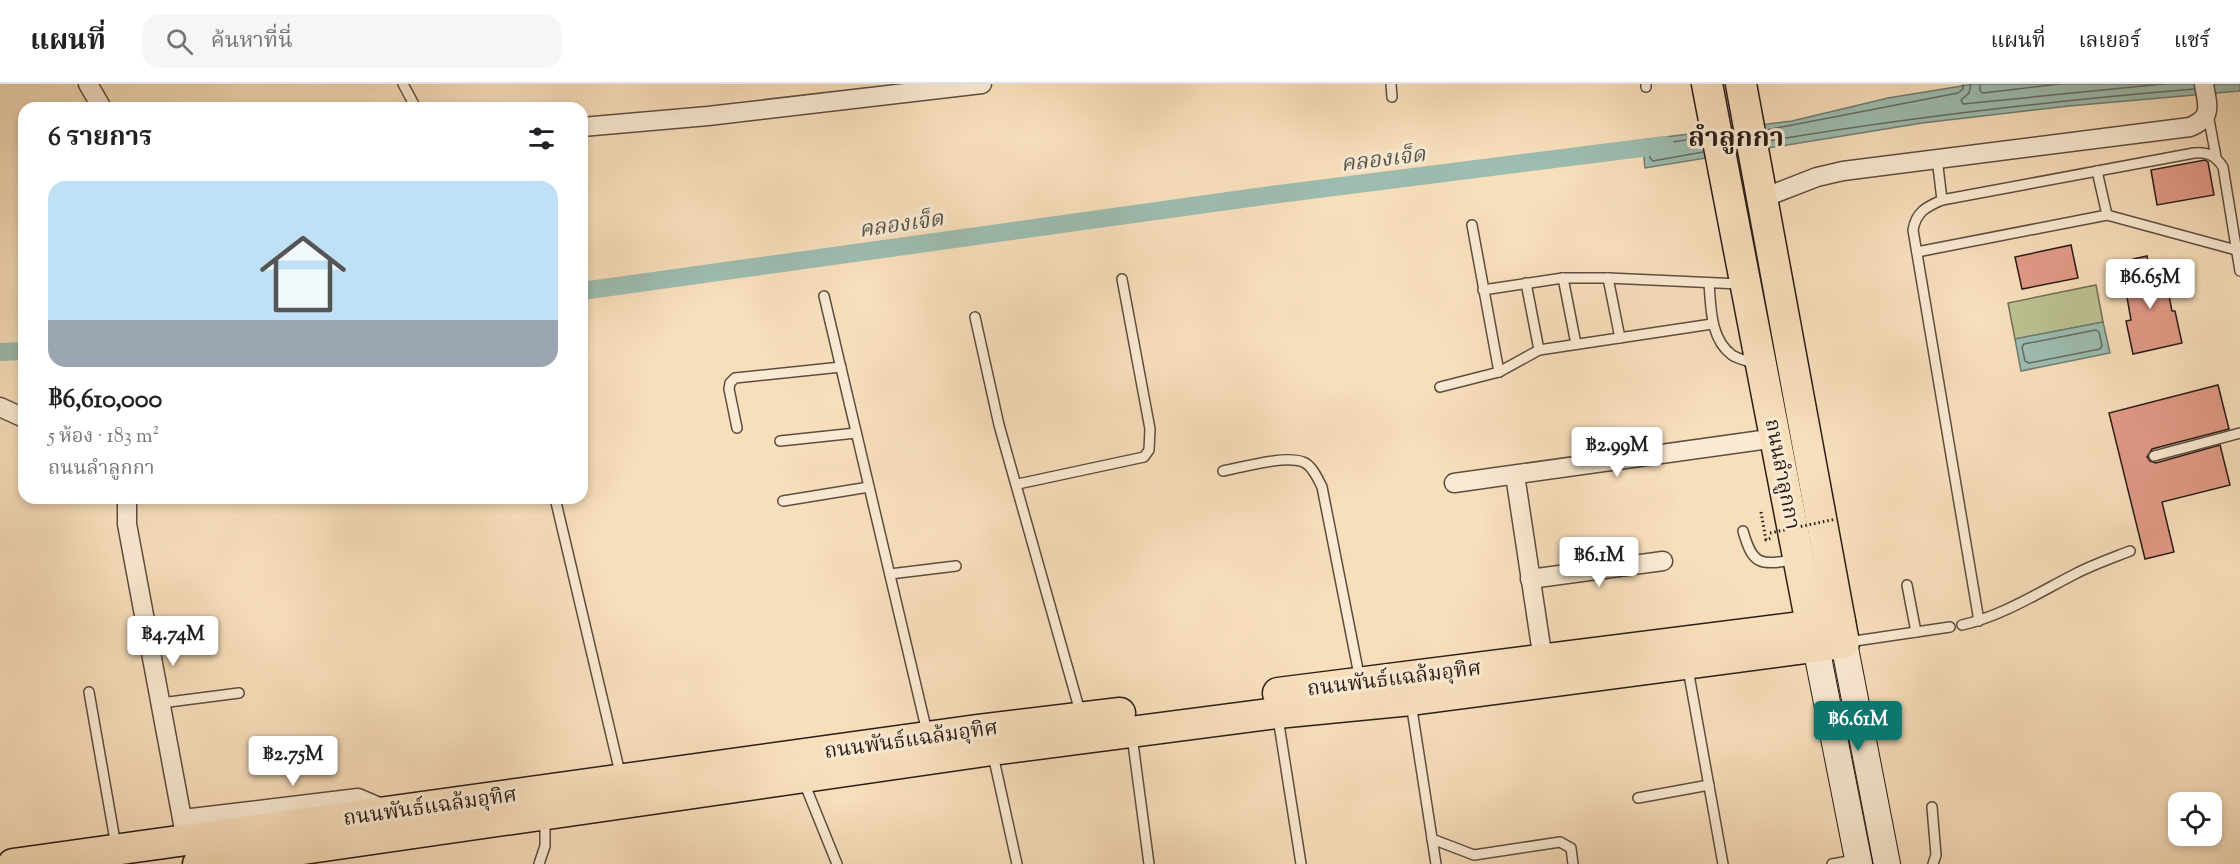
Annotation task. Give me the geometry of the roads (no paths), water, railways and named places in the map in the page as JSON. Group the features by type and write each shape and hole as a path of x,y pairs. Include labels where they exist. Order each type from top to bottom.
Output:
{"main road":[{"name":"ถนนลำลูกกา","path":"1742,89 1762,195 1828,635 1858,862"},
{"name":"ถนนลำลูกกา","path":"1709,92 1799,559 1828,635 1887,864"},
{"name":"ถนนพันธ์แฉล้มอุทิศ","path":"13,864 928,736 1543,660 1828,635"},
{"name":"ถนนพันธ์แฉล้มอุทิศ","path":"189,841 261,860 545,815 992,750 1277,713 1411,700 1688,663 1828,635"}],"street":[{"path":"88,84 98,102"},
{"path":"588,126 708,116 982,84"},
{"path":"1762,195 1817,177 1937,158 2190,127 2205,119 2208,112 2204,84"},
{"path":"0,407 18,415"},
{"path":"1454,483 1776,438"},
{"path":"1515,475 1543,660"},
{"path":"127,504 127,524 189,841"},
{"path":"1530,579 1663,561"}],"lane":[{"path":"403,84 413,102"},
{"path":"1391,84 1392,97"},
{"path":"2208,112 2216,156 2223,167 2240,271"},
{"path":"1979,621 1913,230 1915,217 1925,208 1942,200 2194,153 2206,152 2216,156"},
{"path":"1937,158 1942,200"},
{"path":"2097,171 2107,215"},
{"path":"1917,252 2107,215 2236,250"},
{"path":"1472,225 1499,372"},
{"path":"1483,290 1563,278 1746,284"},
{"path":"1563,278 1576,344"},
{"path":"1608,278 1620,338"},
{"path":"1018,484 1144,457 1149,450 1150,429 1122,279"},
{"path":"1526,283 1539,350"},
{"path":"1708,283 1712,324 1724,346 1733,356 1762,366"},
{"path":"824,296 928,736"},
{"path":"975,317 999,425 1018,484 1082,717"},
{"path":"1440,387 1499,372 1539,350 1712,324"},
{"path":"737,428 729,389 730,383 735,378 841,367"},
{"path":"780,441 856,433"},
{"path":"2154,456 2240,433"},
{"path":"1223,471 1286,460 1304,462 1313,470 1322,488 1360,682"},
{"path":"783,501 869,487"},
{"path":"556,504 622,779"},
{"path":"1743,531 1748,551 1757,561 1767,564 1799,559"},
{"path":"1962,626 1979,621 2130,550"},
{"path":"890,574 956,566"},
{"path":"1907,585 1916,632"},
{"path":"1828,635 1916,632 1950,627"},
{"path":"1688,663 1724,864"},
{"path":"89,692 116,849"},
{"path":"161,703 239,693"},
{"path":"1411,700 1436,864"},
{"path":"1277,713 1301,864"},
{"path":"1131,732 1149,864"},
{"path":"992,750 1017,864"},
{"path":"802,777 837,864"},
{"path":"1638,798 1709,784"},
{"path":"1932,807 1936,855 1933,864"},
{"path":"539,864 545,846 545,815"},
{"path":"1432,839 1472,859 1560,842 1571,848 1574,864"},
{"path":"1832,864 1858,862"}],"water":[{"path":"1974,84 2240,84 2240,91 2069,106 1922,123 1645,168 1642,140 1792,121 1888,98"},
{"path":"2103,322 2110,353 2021,371 2015,339"}],"waterway":[{"name":"คลองเจ็ด","path":"588,290 1271,195 1665,145"},
{"name":"คลองเจ็ด","path":"0,352 18,351"}],"district":[{"name":"ลำลูกกา","path":"1736,137"}]}
